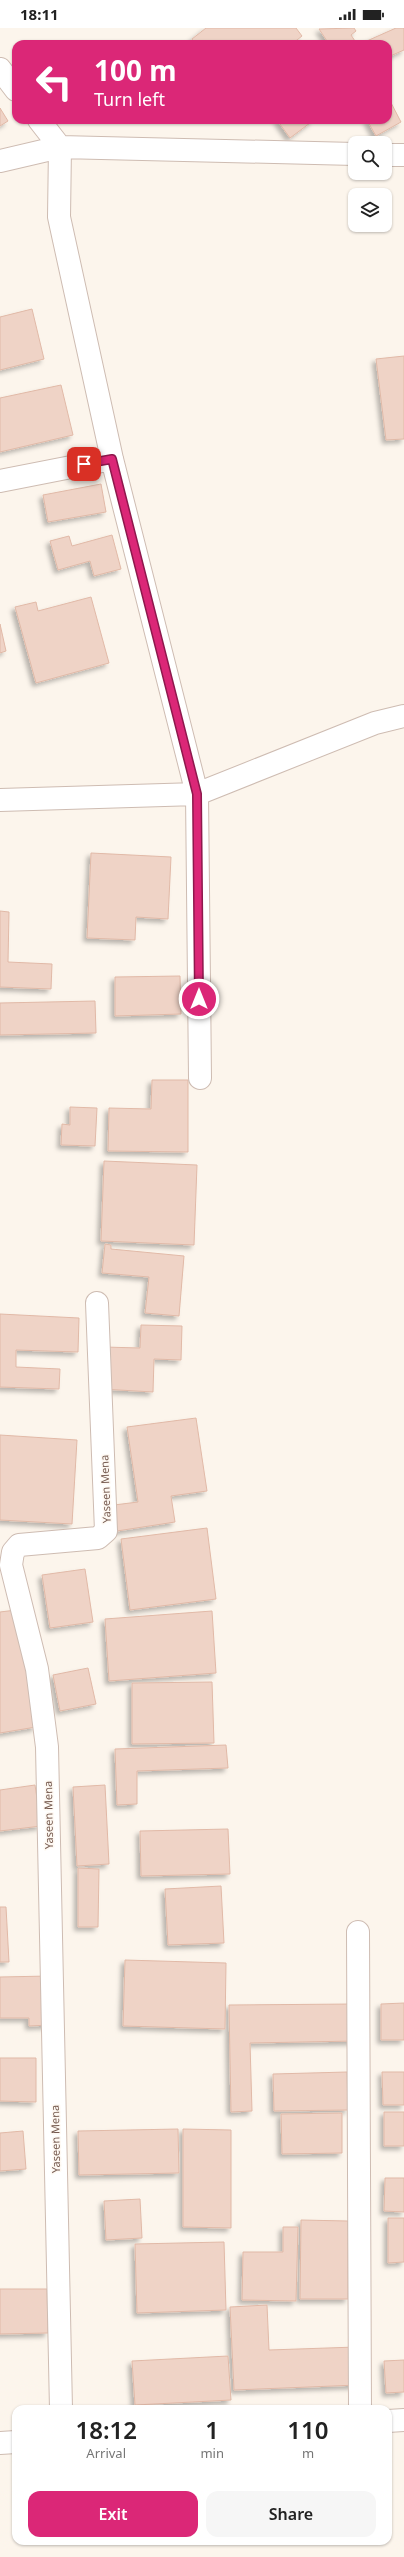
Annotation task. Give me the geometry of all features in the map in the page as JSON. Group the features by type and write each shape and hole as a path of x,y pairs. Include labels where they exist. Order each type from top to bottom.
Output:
{"street":[{"path":"0,69 12,85"},
{"path":"42,124 60,147 59,216 112,459 197,794 200,1078"},
{"path":"0,161 60,147 348,154"},
{"path":"392,155 404,155"},
{"path":"0,481 112,459"},
{"path":"0,800 197,794 375,723 404,716"},
{"name":"Yaseen Mena","path":"60,2405 47,1747 37,1669 12,1565 14,1552 19,1545 98,1538 106,1531 97,1303"},
{"path":"358,1932 360,2405"},
{"path":"392,2421 404,2420"},
{"path":"0,2443 12,2442"}],"building":[{"path":"206,28 296,28 302,36 297,40 192,39"},
{"path":"354,28 356,31 351,35 354,40 326,40 319,29"},
{"path":"396,28 404,28 404,50 392,55 392,40 369,40"},
{"path":"392,105 401,122 376,136 369,124 392,124"},
{"path":"0,108 8,121 0,126"},
{"path":"280,124 309,124 290,138"},
{"path":"32,309 44,359 0,370 0,317"},
{"path":"404,356 404,439 386,440 376,359"},
{"path":"61,385 73,435 0,452 0,398"},
{"path":"101,484 106,512 48,522 43,495"},
{"path":"112,535 121,569 94,576 90,561 58,570 50,541 69,536 72,546"},
{"path":"91,597 109,663 36,683 15,607 36,602 38,611"},
{"path":"0,624 6,651 0,653"},
{"path":"91,853 171,857 168,919 136,917 135,940 87,938"},
{"path":"0,911 9,912 8,962 52,964 51,989 0,987"},
{"path":"180,976 181,1014 115,1016 115,977"},
{"path":"95,1001 96,1033 0,1035 0,1003"},
{"path":"152,1080 188,1080 188,1152 108,1151 109,1108 151,1109"},
{"path":"70,1107 97,1108 95,1146 61,1145 62,1124 70,1125"},
{"path":"104,1161 197,1165 194,1245 101,1241"},
{"path":"105,1244 111,1245 111,1249 184,1256 179,1316 145,1313 149,1277 102,1273"},
{"path":"0,1314 79,1318 78,1352 16,1350 16,1367 60,1369 59,1389 0,1387"},
{"path":"141,1325 182,1326 181,1360 154,1359 153,1392 102,1389 104,1347 140,1348"},
{"path":"196,1418 207,1491 171,1496 175,1522 117,1531 114,1505 138,1502 127,1427"},
{"path":"0,1435 77,1440 72,1524 0,1520"},
{"path":"207,1528 216,1599 130,1610 121,1539"},
{"path":"85,1569 93,1622 50,1628 42,1575"},
{"path":"16,1610 36,1727 0,1733 0,1612"},
{"path":"212,1611 216,1673 109,1681 105,1619"},
{"path":"88,1668 96,1704 60,1711 53,1675"},
{"path":"212,1682 214,1743 132,1744 132,1683"},
{"path":"226,1745 228,1768 137,1771 137,1804 117,1805 115,1749"},
{"path":"35,1785 41,1826 0,1831 0,1790"},
{"path":"105,1785 109,1864 77,1866 73,1787"},
{"path":"228,1829 230,1874 141,1876 140,1831"},
{"path":"78,1868 99,1869 98,1927 78,1927"},
{"path":"221,1886 224,1943 168,1945 165,1889"},
{"path":"0,1907 6,1907 9,1962 0,1962"},
{"path":"125,1960 226,1963 225,2029 123,2026"},
{"path":"49,1976 50,2025 29,2026 29,2018 0,2018 0,1977"},
{"path":"404,2003 404,2040 381,2040 381,2004"},
{"path":"354,2004 355,2041 250,2043 252,2111 231,2112 229,2005"},
{"path":"0,2058 36,2058 36,2102 0,2101"},
{"path":"347,2072 348,2110 274,2111 273,2074"},
{"path":"382,2072 404,2072 404,2105 383,2105"},
{"path":"384,2112 404,2112 404,2146 384,2146"},
{"path":"342,2113 342,2153 282,2154 281,2114"},
{"path":"178,2129 179,2173 79,2175 78,2131"},
{"path":"183,2129 231,2130 231,2228 183,2227"},
{"path":"23,2131 26,2169 0,2171 0,2133"},
{"path":"385,2178 404,2178 404,2212 384,2211"},
{"path":"140,2199 142,2238 106,2240 104,2201"},
{"path":"388,2218 404,2218 404,2262 388,2263"},
{"path":"301,2220 348,2221 348,2299 300,2299"},
{"path":"283,2227 298,2227 296,2301 242,2300 243,2252 283,2252"},
{"path":"224,2242 226,2310 137,2313 135,2244"},
{"path":"0,2289 47,2289 48,2333 0,2334"},
{"path":"267,2305 269,2350 356,2347 358,2385 234,2390 230,2307"},
{"path":"228,2356 231,2400 135,2405 132,2361"},
{"path":"404,2360 404,2392 386,2393 384,2361"}],"route":[{"path":"84,464 112,459 197,794 199,999"}]}
